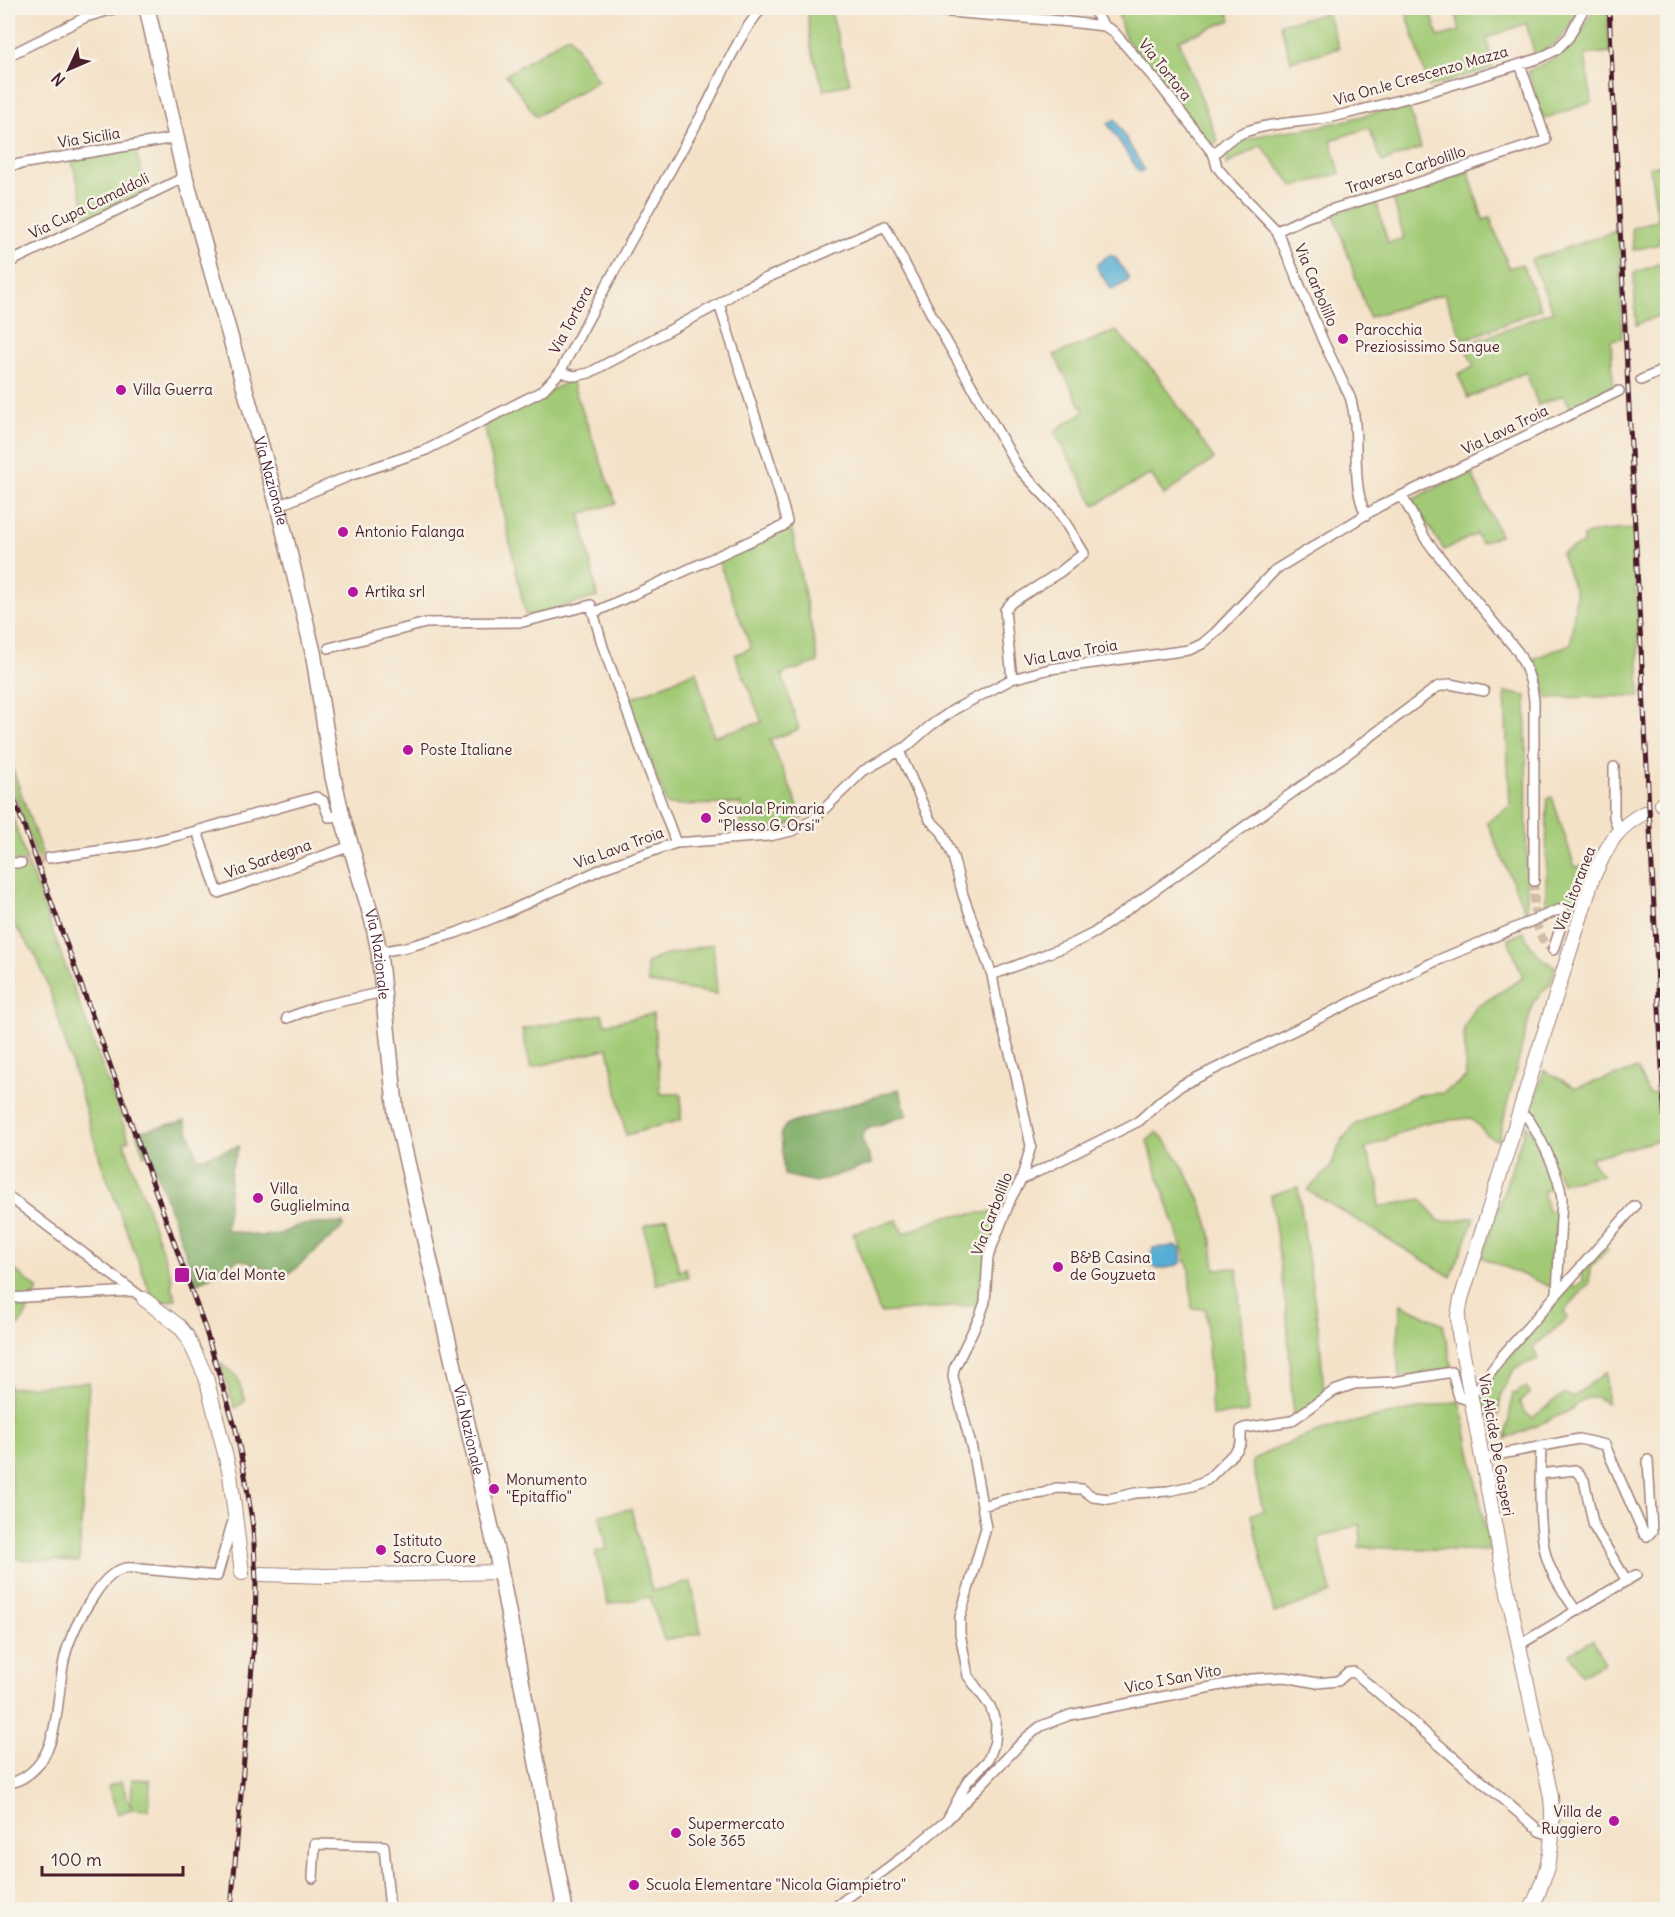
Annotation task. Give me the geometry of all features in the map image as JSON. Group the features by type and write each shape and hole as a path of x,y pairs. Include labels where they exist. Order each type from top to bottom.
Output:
{"main road":[{"name":"Via Nazionale","path":"147,8 185,177 278,506 322,650 333,777 379,951 396,1114 501,1572 565,1910"}],"street":[{"path":"8,56 86,16 117,8"},
{"name":"Via Tortora","path":"278,506 349,476 426,450 542,391 560,372 652,201 698,122 740,36 762,8"},
{"path":"901,8 1104,26"},
{"name":"Via Tortora","path":"1092,8 1104,26 1113,31 1146,69 1214,155"},
{"name":"Via On.le Crescenzo Mazza","path":"1214,155 1223,143 1243,133 1283,122 1327,118 1426,93 1557,50 1569,37 1584,8"},
{"name":"Traversa Carbolillo","path":"1277,231 1308,217 1546,140 1520,64"},
{"name":"Via Sicilia","path":"8,166 176,138"},
{"name":"Via Carbolillo","path":"1214,155 1217,166 1226,178 1277,231 1350,397 1355,411 1359,497 1366,515"},
{"name":"Via Cupa Camaldoli","path":"8,263 185,177"},
{"path":"560,372 575,376 588,373 719,304 737,291 885,226 936,323 1019,469 1057,510 1084,553 1060,572 1011,603 1005,610 1012,679"},
{"path":"593,613 783,526 787,521 719,304"},
{"path":"1641,380 1668,368"},
{"name":"Via Lava Troia","path":"379,951 407,947 456,933 606,867 676,843 769,836 792,831 813,820 863,771 899,752 955,709 1012,679 1050,669 1189,650 1202,644 1275,570 1380,506 1619,391"},
{"path":"1402,496 1425,538 1518,652 1527,667 1534,700 1534,881"},
{"path":"322,650 426,623 523,622 591,605 603,647 676,843"},
{"path":"992,975 1094,933 1350,752 1437,687 1450,684 1484,691"},
{"name":"Via Carbolillo","path":"899,752 930,820 942,832 992,975 1031,1146 1021,1180 1011,1198 988,1257 985,1302 954,1369 953,1377 972,1449 986,1528 985,1539 960,1617 960,1633 968,1676 990,1706 996,1723 995,1742 988,1760 967,1782 947,1820"},
{"path":"1614,767 1614,817 1618,830"},
{"path":"49,858 138,845 316,797 323,801 329,818 342,816"},
{"name":"Via Litoranea","path":"1557,991 1593,878 1612,837 1618,830 1644,813"},
{"name":"Via Sardegna","path":"199,837 218,893 351,846"},
{"path":"8,863 21,863"},
{"path":"1021,1180 1139,1121 1182,1085 1436,962 1558,910 1565,914 1551,949 1568,957"},
{"name":"Via Alcide De Gasperi","path":"1531,1910 1545,1877 1542,1831 1554,1827 1551,1797 1481,1458 1458,1316 1461,1299 1557,991"},
{"path":"287,1017 320,1006 383,992"},
{"path":"1519,1114 1528,1118 1540,1137 1560,1187 1562,1199 1557,1293"},
{"path":"8,1196 179,1326 196,1353 206,1377 223,1442 237,1521 242,1573"},
{"path":"982,1506 1019,1496 1044,1493 1056,1488 1082,1489 1093,1497 1109,1498 1192,1486 1207,1480 1237,1450 1241,1430 1244,1428 1292,1421 1334,1391 1354,1384 1393,1382 1452,1372 1459,1397 1470,1396 1478,1389 1503,1355 1635,1206"},
{"path":"8,1298 139,1295"},
{"path":"1481,1458 1579,1439 1605,1445 1644,1534 1647,1536 1652,1532 1647,1460"},
{"path":"1541,1446 1540,1474 1544,1549 1550,1567 1576,1611"},
{"path":"1540,1474 1575,1470 1584,1480 1594,1527 1627,1581"},
{"path":"8,1784 18,1782 43,1760 55,1726 65,1655 75,1629 91,1599 106,1579 126,1568 217,1576 232,1524 237,1521"},
{"path":"261,1574 327,1576 501,1572"},
{"path":"1519,1645 1636,1575"},
{"name":"Vico I San Vito","path":"831,1910 909,1852 947,1820 1026,1738 1041,1726 1070,1715 1252,1679 1286,1677 1317,1683 1338,1681 1347,1673 1354,1672 1542,1831"},
{"path":"312,1878 315,1844 384,1846 390,1910"}],"green space":[{"path":"807,8 830,8 850,83 824,90 811,48"},
{"path":"1115,8 1226,8 1231,20 1179,40 1218,142 1208,144 1127,40"},
{"path":"1405,8 1430,8 1438,37 1460,31 1455,8 1579,8 1562,36 1544,51 1535,55 1526,23 1487,38 1493,68 1429,87"},
{"path":"1593,8 1607,8 1610,52 1585,55 1592,102 1543,119 1528,71 1569,48 1582,32"},
{"path":"1327,13 1339,48 1291,61 1280,24"},
{"path":"569,35 598,81 536,116 506,75"},
{"path":"1408,104 1421,148 1382,162 1369,128 1331,140 1340,173 1294,187 1261,145 1226,165 1228,152 1249,139 1272,133 1332,124"},
{"path":"135,149 147,191 111,205 110,209 88,219 71,158"},
{"path":"1667,162 1667,234 1658,238 1660,244 1633,250 1632,228 1658,220 1650,167"},
{"path":"1468,170 1483,220 1490,218 1509,268 1522,264 1541,309 1463,341 1444,294 1369,317 1334,214 1376,201 1388,243 1404,238 1392,195"},
{"path":"1619,230 1622,338 1611,340 1613,385 1571,409 1564,395 1538,405 1526,372 1468,398 1458,374 1474,367 1465,346 1553,311 1531,260"},
{"path":"1667,261 1667,312 1636,325 1634,273"},
{"path":"1116,331 1155,372 1214,459 1164,495 1151,474 1095,505 1054,431 1084,412 1054,355"},
{"path":"571,380 616,503 580,514 598,597 526,616 484,424"},
{"path":"1470,470 1500,535 1481,543 1476,534 1444,550 1412,500"},
{"path":"791,526 818,662 782,674 799,729 770,740 803,818 765,831 741,834 741,804 667,805 628,700 696,671 714,736 762,722 735,655 751,648 718,560"},
{"path":"1634,529 1640,696 1547,698 1541,673 1532,659 1571,644 1576,594 1561,553 1583,544 1583,536 1601,531"},
{"path":"1505,692 1526,696 1527,916 1487,822 1510,806"},
{"path":"8,756 45,862 39,863 8,776"},
{"path":"1552,797 1575,867 1588,865 1572,909 1558,906 1546,910 1547,798"},
{"path":"8,804 27,861 8,861"},
{"path":"28,864 129,1140 124,1142 173,1282 171,1285 176,1299 157,1304 153,1300 102,1165 50,991 37,958 8,919 8,865"},
{"path":"1524,932 1536,953 1556,967 1550,984 1533,1002 1498,1141 1487,1135 1471,1118 1423,1123 1365,1149 1379,1184 1379,1207 1421,1199 1439,1221 1475,1217 1451,1277 1307,1190 1330,1168 1342,1140 1356,1124 1417,1095 1443,1093 1466,1078 1464,1028 1475,1008 1523,978 1508,939"},
{"path":"713,944 717,994 648,983 646,964 659,957"},
{"path":"602,1014 605,1024 653,1014 661,1094 681,1094 681,1120 626,1135 608,1048 531,1068 522,1029"},
{"path":"1637,1069 1649,1094 1657,1093 1663,1139 1590,1158 1602,1175 1562,1183 1530,1115 1544,1070 1576,1088"},
{"path":"899,1089 907,1115 867,1129 861,1137 872,1164 815,1182 784,1175 781,1133 786,1125"},
{"path":"185,1121 198,1159 239,1146 231,1169 226,1230 261,1236 280,1234 299,1225 343,1223 343,1227 287,1276 239,1259 197,1284 150,1154 144,1155 136,1132"},
{"path":"1526,1125 1536,1138 1555,1186 1543,1192 1548,1211 1557,1210 1553,1288 1482,1257"},
{"path":"1157,1132 1181,1164 1202,1207 1211,1236 1215,1269 1237,1268 1248,1412 1212,1416 1206,1309 1192,1308 1189,1269 1147,1141"},
{"path":"1298,1187 1320,1340 1324,1395 1293,1416 1287,1315 1271,1195"},
{"path":"1004,1211 987,1253 983,1304 880,1313 853,1233 897,1220 903,1234 947,1216"},
{"path":"667,1218 679,1272 686,1268 688,1277 656,1284 644,1226"},
{"path":"1604,1246 1608,1249 1590,1268 1589,1284 1564,1311 1567,1319 1533,1347 1538,1359 1515,1368 1502,1391 1498,1415 1486,1417 1483,1398 1490,1380 1570,1284 1575,1288 1584,1280 1580,1274"},
{"path":"8,1264 38,1290 23,1320 8,1336"},
{"path":"1401,1304 1443,1324 1452,1368 1399,1378 1397,1349"},
{"path":"220,1363 237,1376 245,1401 235,1408"},
{"path":"1606,1372 1607,1403 1596,1397 1587,1397 1569,1411 1506,1439 1513,1393 1517,1394 1519,1390 1526,1388 1530,1393 1519,1402 1532,1418 1565,1393 1572,1398"},
{"path":"8,1381 10,1388 89,1382 79,1562 16,1559 8,1436"},
{"path":"1460,1401 1490,1551 1359,1547 1361,1524 1318,1538 1331,1593 1274,1613 1251,1514 1263,1511 1252,1461 1276,1448 1327,1429 1380,1416"},
{"path":"631,1509 652,1591 691,1582 701,1633 664,1640 650,1597 608,1604 595,1552 607,1549 600,1515"},
{"path":"1593,1640 1605,1662 1582,1675 1570,1653"},
{"path":"132,1779 150,1780 149,1810 131,1809 118,1814 108,1786 121,1782 131,1807"}],"water":[{"path":"1115,119 1144,171 1139,172 1108,124"},
{"path":"1109,255 1115,257 1129,278 1128,281 1114,289 1110,288 1097,268 1097,264"},
{"path":"1175,1246 1180,1248 1182,1262 1168,1268 1152,1266 1150,1258 1153,1248"}],"tunnel":[{"path":"21,863 49,858"},
{"path":"1534,881 1534,908 1537,925 1550,948"}],"railway":[{"path":"1609,8 1668,1187"},
{"path":"8,782 205,1328 236,1430 253,1527 256,1580 255,1631 231,1910"}],"place":[{"name":"Parocchia Preziosissimo Sangue","path":"1343,339"},
{"name":"Villa Guerra","path":"121,390"},
{"name":"Antonio Falanga","path":"343,532"},
{"name":"Artika srl","path":"353,592"},
{"name":"Poste Italiane","path":"408,750"},
{"name":"Scuola Primaria \"Plesso G. Orsi\"","path":"706,818"},
{"name":"Villa Guglielmina","path":"258,1198"},
{"name":"B&B Casina de Goyzueta","path":"1058,1267"},
{"name":"Via del Monte","path":"182,1275"},
{"name":"Monumento \"Epitaffio\"","path":"494,1489"},
{"name":"Istituto Sacro Cuore","path":"381,1550"},
{"name":"Villa de Ruggiero","path":"1614,1821"},
{"name":"Supermercato Sole 365","path":"676,1833"},
{"name":"Scuola Elementare \"Nicola Giampietro\"","path":"634,1885"}]}
